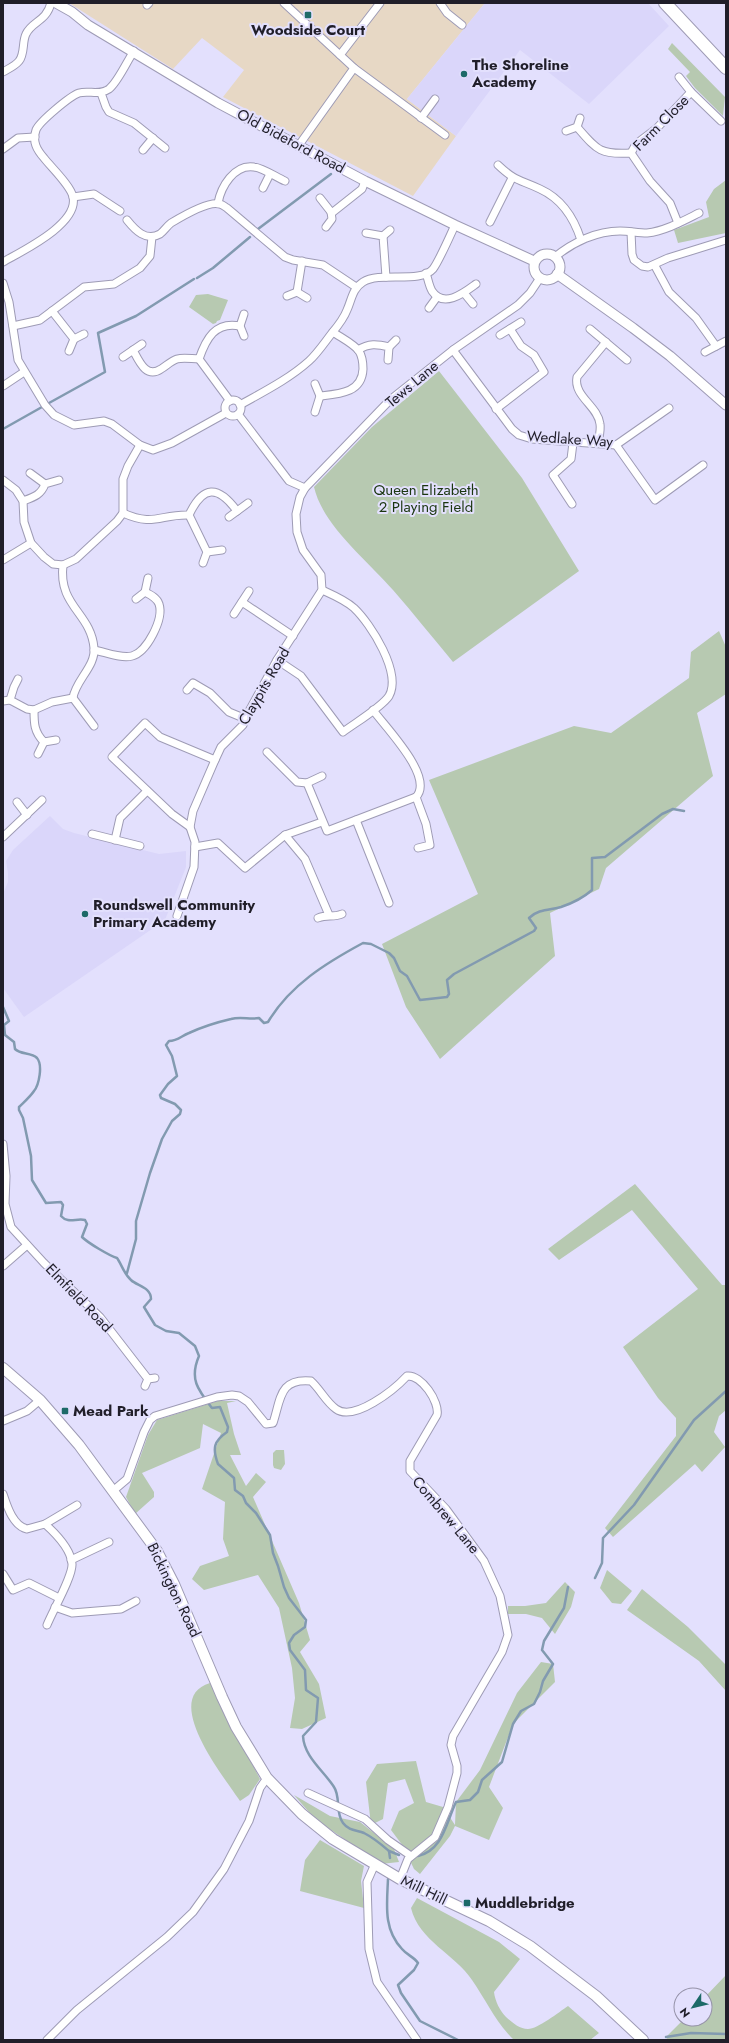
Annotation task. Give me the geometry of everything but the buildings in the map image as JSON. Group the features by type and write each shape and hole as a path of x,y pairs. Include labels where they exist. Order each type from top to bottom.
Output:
{"highway":[{"path":"665,3 726,68"}],"main road":[{"name":"Bickington Road","path":"3,1368 40,1400 79,1445 114,1490 157,1551 174,1584 236,1727 267,1778"},
{"name":"Mill Hill","path":"267,1778 302,1814 333,1839 400,1879 489,1921 530,1946 596,1996 643,2040"}],"street":[{"path":"3,71 19,61 24,45 25,35 29,29 42,20 51,3"},
{"name":"Old Bideford Road","path":"56,3 72,12 88,25 134,51 218,103 365,181 455,225 534,261"},
{"path":"284,3 354,68 445,135"},
{"path":"340,55 380,3"},
{"path":"440,3 447,13 462,26"},
{"path":"3,262 44,238 52,232 72,211 73,197 71,192 37,149 35,137 40,123 73,96 79,93 101,93 109,89 134,51"},
{"path":"299,145 354,68"},
{"name":"Farm Close","path":"679,77 691,92 720,122"},
{"name":"Farm Close","path":"631,153 636,144 657,128 691,92"},
{"path":"101,93 106,108 109,112 134,123 165,148"},
{"path":"421,118 435,99"},
{"path":"566,131 577,127 580,118"},
{"name":"Farm Close","path":"577,127 594,146 600,150 612,154 631,153"},
{"path":"3,149 18,138 35,137"},
{"path":"143,150 153,138"},
{"name":"Farm Close","path":"631,153 650,181 670,203 678,223"},
{"path":"498,165 512,178 547,193 566,209 576,225 581,240"},
{"path":"218,203 220,192 227,181 245,168 254,167 285,181"},
{"path":"262,188 270,174"},
{"path":"490,222 512,178"},
{"path":"331,212 362,189 365,181"},
{"path":"73,197 94,194 120,211"},
{"path":"320,198 331,212 332,219 326,227"},
{"path":"127,220 143,235 152,237 160,234 171,223 192,212 207,205 218,203 227,208 285,257 323,265 356,287"},
{"path":"555,257 565,249 581,240 609,232 648,233 678,223 699,213"},
{"path":"240,405 279,382 309,361 333,332 347,311 356,287 364,281 386,277 416,276 433,269 455,225"},
{"path":"383,236 390,230"},
{"path":"631,232 632,254 634,260 642,266 655,266 668,258 726,240"},
{"path":"366,233 383,236"},
{"path":"383,236 386,277"},
{"path":"13,326 40,320 84,287 114,284 140,268 150,256 152,237"},
{"path":"546,253 555,257 560,266 558,274 548,280 540,278 534,270 534,261 546,253"},
{"path":"297,292 302,261"},
{"path":"655,266 669,292 696,318 716,346"},
{"path":"426,273 432,291 437,296 446,300 464,294 476,284"},
{"path":"558,274 646,337 726,405"},
{"name":"Tews Lane","path":"322,590 321,575 302,550 295,523 298,504 305,488 390,400 453,350 518,304 530,293 540,278"},
{"path":"3,285 13,326 15,349 24,372 54,415 74,425 104,420 112,424 140,445 153,450 162,448 226,412"},
{"path":"287,296 297,292"},
{"path":"297,292 306,298"},
{"path":"464,294 473,304"},
{"path":"429,308 437,296"},
{"path":"52,311 74,339"},
{"path":"244,314 240,326 244,336"},
{"path":"500,335 521,322"},
{"path":"199,359 207,339 213,332 227,325 240,326"},
{"path":"496,409 544,372 534,355 522,346 510,329"},
{"path":"590,329 627,360"},
{"path":"320,396 345,393 355,388 363,372 363,364 358,350 333,332"},
{"path":"69,351 74,339 84,334"},
{"path":"388,360 389,347 396,340"},
{"path":"705,352 726,341"},
{"path":"598,443 600,424 579,391 576,382 577,377 606,342"},
{"path":"122,357 142,344"},
{"path":"358,350 366,345 389,347"},
{"path":"133,350 146,371 153,372 160,370 176,359 199,359"},
{"name":"Wedlake Way","path":"453,350 512,429 525,438 616,445 669,408"},
{"path":"199,359 230,402"},
{"path":"3,386 24,372"},
{"path":"315,384 320,396 315,412"},
{"path":"238,414 231,416 226,412 225,407 230,402 236,402 240,405"},
{"path":"238,414 240,411 240,405"},
{"path":"238,414 289,481 305,488"},
{"path":"572,504 553,474 571,459 573,442"},
{"path":"3,480 10,483 23,501 24,522 31,543 53,564 64,565 76,559 117,521 123,513 123,479 128,466 140,445"},
{"path":"616,445 656,500 703,465"},
{"path":"30,473 45,484"},
{"path":"45,484 59,480"},
{"path":"23,501 36,497 42,492 45,484"},
{"path":"203,563 207,552 189,515 195,501 202,495 218,492 227,496 238,511"},
{"path":"229,518 248,502"},
{"path":"123,513 133,518 150,521 175,515 189,515"},
{"path":"3,560 31,543"},
{"path":"207,552 222,550"},
{"path":"64,565 62,575 64,588 92,634 94,650 88,667 74,691 73,698 94,726"},
{"path":"136,599 146,592 148,578"},
{"path":"277,660 301,676 343,732 385,701 392,687 391,674 381,645 375,634 355,609 322,590"},
{"name":"Claypits Road","path":"177,916 194,868 195,847 190,827 193,810 215,760 221,747 243,725 277,660 322,590"},
{"path":"234,614 249,591"},
{"path":"94,650 130,656 143,650 160,621 160,614 156,599 146,592"},
{"path":"242,602 293,636"},
{"path":"18,680 7,701 27,709 34,710 52,702 73,698"},
{"path":"187,690 193,683 210,693 229,712 246,719"},
{"path":"34,710 34,725 37,736 44,742"},
{"path":"307,783 327,831 416,797 420,790 420,784 414,766 404,748 373,710"},
{"path":"190,827 172,814 112,757 145,723 160,736 215,760"},
{"path":"44,742 56,740"},
{"path":"38,754 44,742"},
{"path":"266,752 297,782 307,783 322,776"},
{"path":"115,840 120,818 147,791"},
{"path":"416,797 426,824 430,845 418,848"},
{"path":"3,837 28,815 42,800"},
{"path":"16,802 28,815"},
{"path":"356,820 389,903"},
{"path":"195,847 218,843 245,868 286,834 322,822"},
{"path":"92,834 140,846"},
{"path":"286,834 305,859 329,915"},
{"path":"318,918 329,915 335,917 342,914"},
{"name":"Elmfield Road","path":"3,1144 5,1204 11,1227 27,1245 100,1317 146,1382 155,1378"},
{"path":"3,1266 27,1245"},
{"name":"Combrew Lane","path":"114,1490 127,1479 144,1432 150,1420 168,1411 184,1408 202,1401 217,1397 239,1396 248,1402 266,1424 269,1425 273,1423 281,1393 293,1382 304,1380 311,1381 331,1405 344,1413 355,1412 365,1407 407,1376 413,1375 418,1378 434,1399 438,1409 437,1415 410,1461 410,1471 446,1509 484,1562 500,1596 508,1634 502,1652 453,1736 451,1745 457,1766 457,1773 448,1807 435,1837 411,1856 400,1879"},
{"path":"3,1421 26,1411 40,1400"},
{"path":"3,1494 5,1508 23,1528 31,1529 45,1524 77,1505"},
{"path":"45,1524 56,1534 71,1560 72,1570 47,1624"},
{"path":"71,1560 110,1542"},
{"path":"3,1574 13,1590 29,1583 59,1598"},
{"path":"55,1606 72,1613 121,1609 136,1601"},
{"path":"47,2040 77,2010 167,1937 193,1912 224,1869 249,1821 260,1788 267,1778"},
{"path":"308,1793 348,1809 365,1819 388,1840 411,1856"},
{"path":"375,1864 367,1882 370,1949 377,1982 417,2040"}],"shaded area":[{"path":"69,3 485,3 407,99 456,136 413,196 223,97 244,70 202,38 173,69"},
{"path":"485,3 648,3 669,26 589,104 520,50 456,136 407,99"},
{"name":"Roundswell Community Primary Academy","path":"50,816 63,829 74,833 159,854 186,851 186,867 165,920 24,1017 3,988 3,894 8,882 6,861 13,850"}],"green space":[{"path":"672,43 725,97 723,116 695,88 686,76 690,72 668,49"},
{"path":"726,180 726,233 678,243 674,230 709,217 706,202 714,189"},
{"path":"208,294 228,300 220,320 213,324 189,307 196,295"},
{"name":"Queen Elizabeth 2 Playing Field","path":"439,371 522,478 579,571 453,662 393,590 336,529 326,515 314,487 372,427"},
{"path":"719,631 726,647 726,694 697,713 713,776 606,868 599,889 550,913 555,956 440,1059 406,1007 382,944 478,894 429,780 574,726 611,733 689,678 691,652"},
{"path":"635,1184 722,1285 726,1285 726,1410 719,1416 714,1432 725,1447 702,1472 695,1464 613,1537 605,1528 676,1436 676,1418 658,1398 623,1347 698,1289 632,1210 559,1260 548,1249"},
{"path":"218,1401 236,1401 227,1403 234,1434 241,1455 230,1455 246,1486 256,1473 266,1482 253,1497 299,1603 310,1640 300,1652 319,1684 326,1718 302,1729 290,1728 295,1698 292,1668 279,1608 258,1575 204,1590 192,1579 200,1566 229,1556 223,1539 225,1502 202,1489 221,1433 203,1424 200,1448 142,1473 154,1492 154,1497 135,1514 126,1497 148,1435 157,1420"},
{"path":"276,1450 284,1450 285,1464 281,1470 274,1468 273,1465 273,1453"},
{"path":"607,1570 632,1591 621,1604 612,1603 600,1588"},
{"path":"565,1582 575,1592 571,1607 555,1634 542,1618 526,1614 508,1614 508,1606 525,1606 546,1603"},
{"path":"642,1589 688,1627 726,1665 726,1691 699,1661 627,1610"},
{"path":"541,1662 553,1664 555,1682 513,1724 489,1787 503,1808 489,1840 455,1826 450,1836 420,1874 414,1869 403,1846 391,1830 399,1811 414,1803 405,1779 388,1783 383,1819 371,1825 366,1782 377,1764 416,1761 426,1802 443,1807 455,1825 456,1802 480,1770 517,1693"},
{"path":"210,1683 260,1779 249,1795 240,1801 210,1757 200,1739 193,1721 191,1704 196,1691"},
{"path":"294,1795 330,1816 360,1822 394,1849 399,1862 381,1864 315,1819"},
{"path":"320,1840 364,1866 361,1881 364,1908 300,1891 305,1860"},
{"path":"417,1898 499,1942 520,1959 494,1992 495,1999 500,2009 513,2023 525,2029 532,2028 543,2023 568,2006 599,2033 590,2040 514,2040 496,2019 465,1971 429,1938 415,1920 411,1908"},
{"path":"726,1975 726,2040 668,2040 666,2037 676,2027 713,2027 713,1989"}],"waterway":[{"path":"258,229 331,174"},
{"path":"197,278 213,268 250,237"},
{"path":"49,403 105,372 98,333 136,316 194,279"},
{"path":"3,429 42,407"},
{"path":"127,1273 136,1239 136,1221 150,1173 162,1139 172,1121 180,1114 181,1110 175,1104 161,1098 160,1095 168,1084 177,1076 172,1056 166,1045 169,1041 205,1027 235,1018 259,1018 264,1023 268,1022 287,997 310,976 322,967 363,943 371,944 389,953 394,958 400,971 407,976 420,1000 447,997 449,994 447,980 454,974 534,931 536,928 529,918 533,915 540,911 570,904 592,890 592,858 605,857 662,814 673,809 684,811"},
{"path":"3,1007 9,1021 4,1025 5,1035 14,1042 15,1049 17,1051 35,1056 40,1065 40,1075 36,1088 19,1107 23,1118 31,1156 32,1180 46,1203 61,1202 63,1205 61,1216 66,1220 85,1220 87,1224 82,1237 89,1243 117,1258 129,1278 149,1292 151,1299 144,1307 155,1325 166,1331 179,1333 195,1346 199,1356 195,1371 196,1384 212,1408 220,1407 228,1427 227,1432 215,1445 215,1454 218,1464 234,1478 235,1490 243,1496 246,1503 256,1513 270,1535 273,1553 284,1587 289,1598 306,1620 305,1627 294,1635 289,1643 290,1650 305,1670 306,1690 318,1698 316,1722 303,1736 304,1744 315,1763 334,1787 337,1795 339,1815 345,1826 371,1837 389,1851 390,1858"},
{"path":"595,1578 602,1563 603,1538 634,1505 694,1420 726,1391"},
{"path":"418,1856 433,1848 443,1835 456,1802 470,1800 478,1792 482,1780 502,1762 513,1724 521,1711 534,1704 540,1692 543,1681 553,1664 542,1650 544,1641 564,1608 568,1587"},
{"path":"389,1851 399,1855"},
{"path":"388,1879 387,1907 389,1925 396,1941 402,1949 418,1963 414,1970 398,1985 401,1993 420,2021 458,2040"},
{"path":"666,2037 691,2033 726,2034"}],"place":[{"name":"Woodside Court","path":"308,15"},
{"name":"The Shoreline Academy","path":"464,74"},
{"name":"Roundswell Community Primary Academy","path":"85,914"},
{"name":"Mead Park","path":"65,1411"},
{"name":"Muddlebridge","path":"467,1903"}]}
